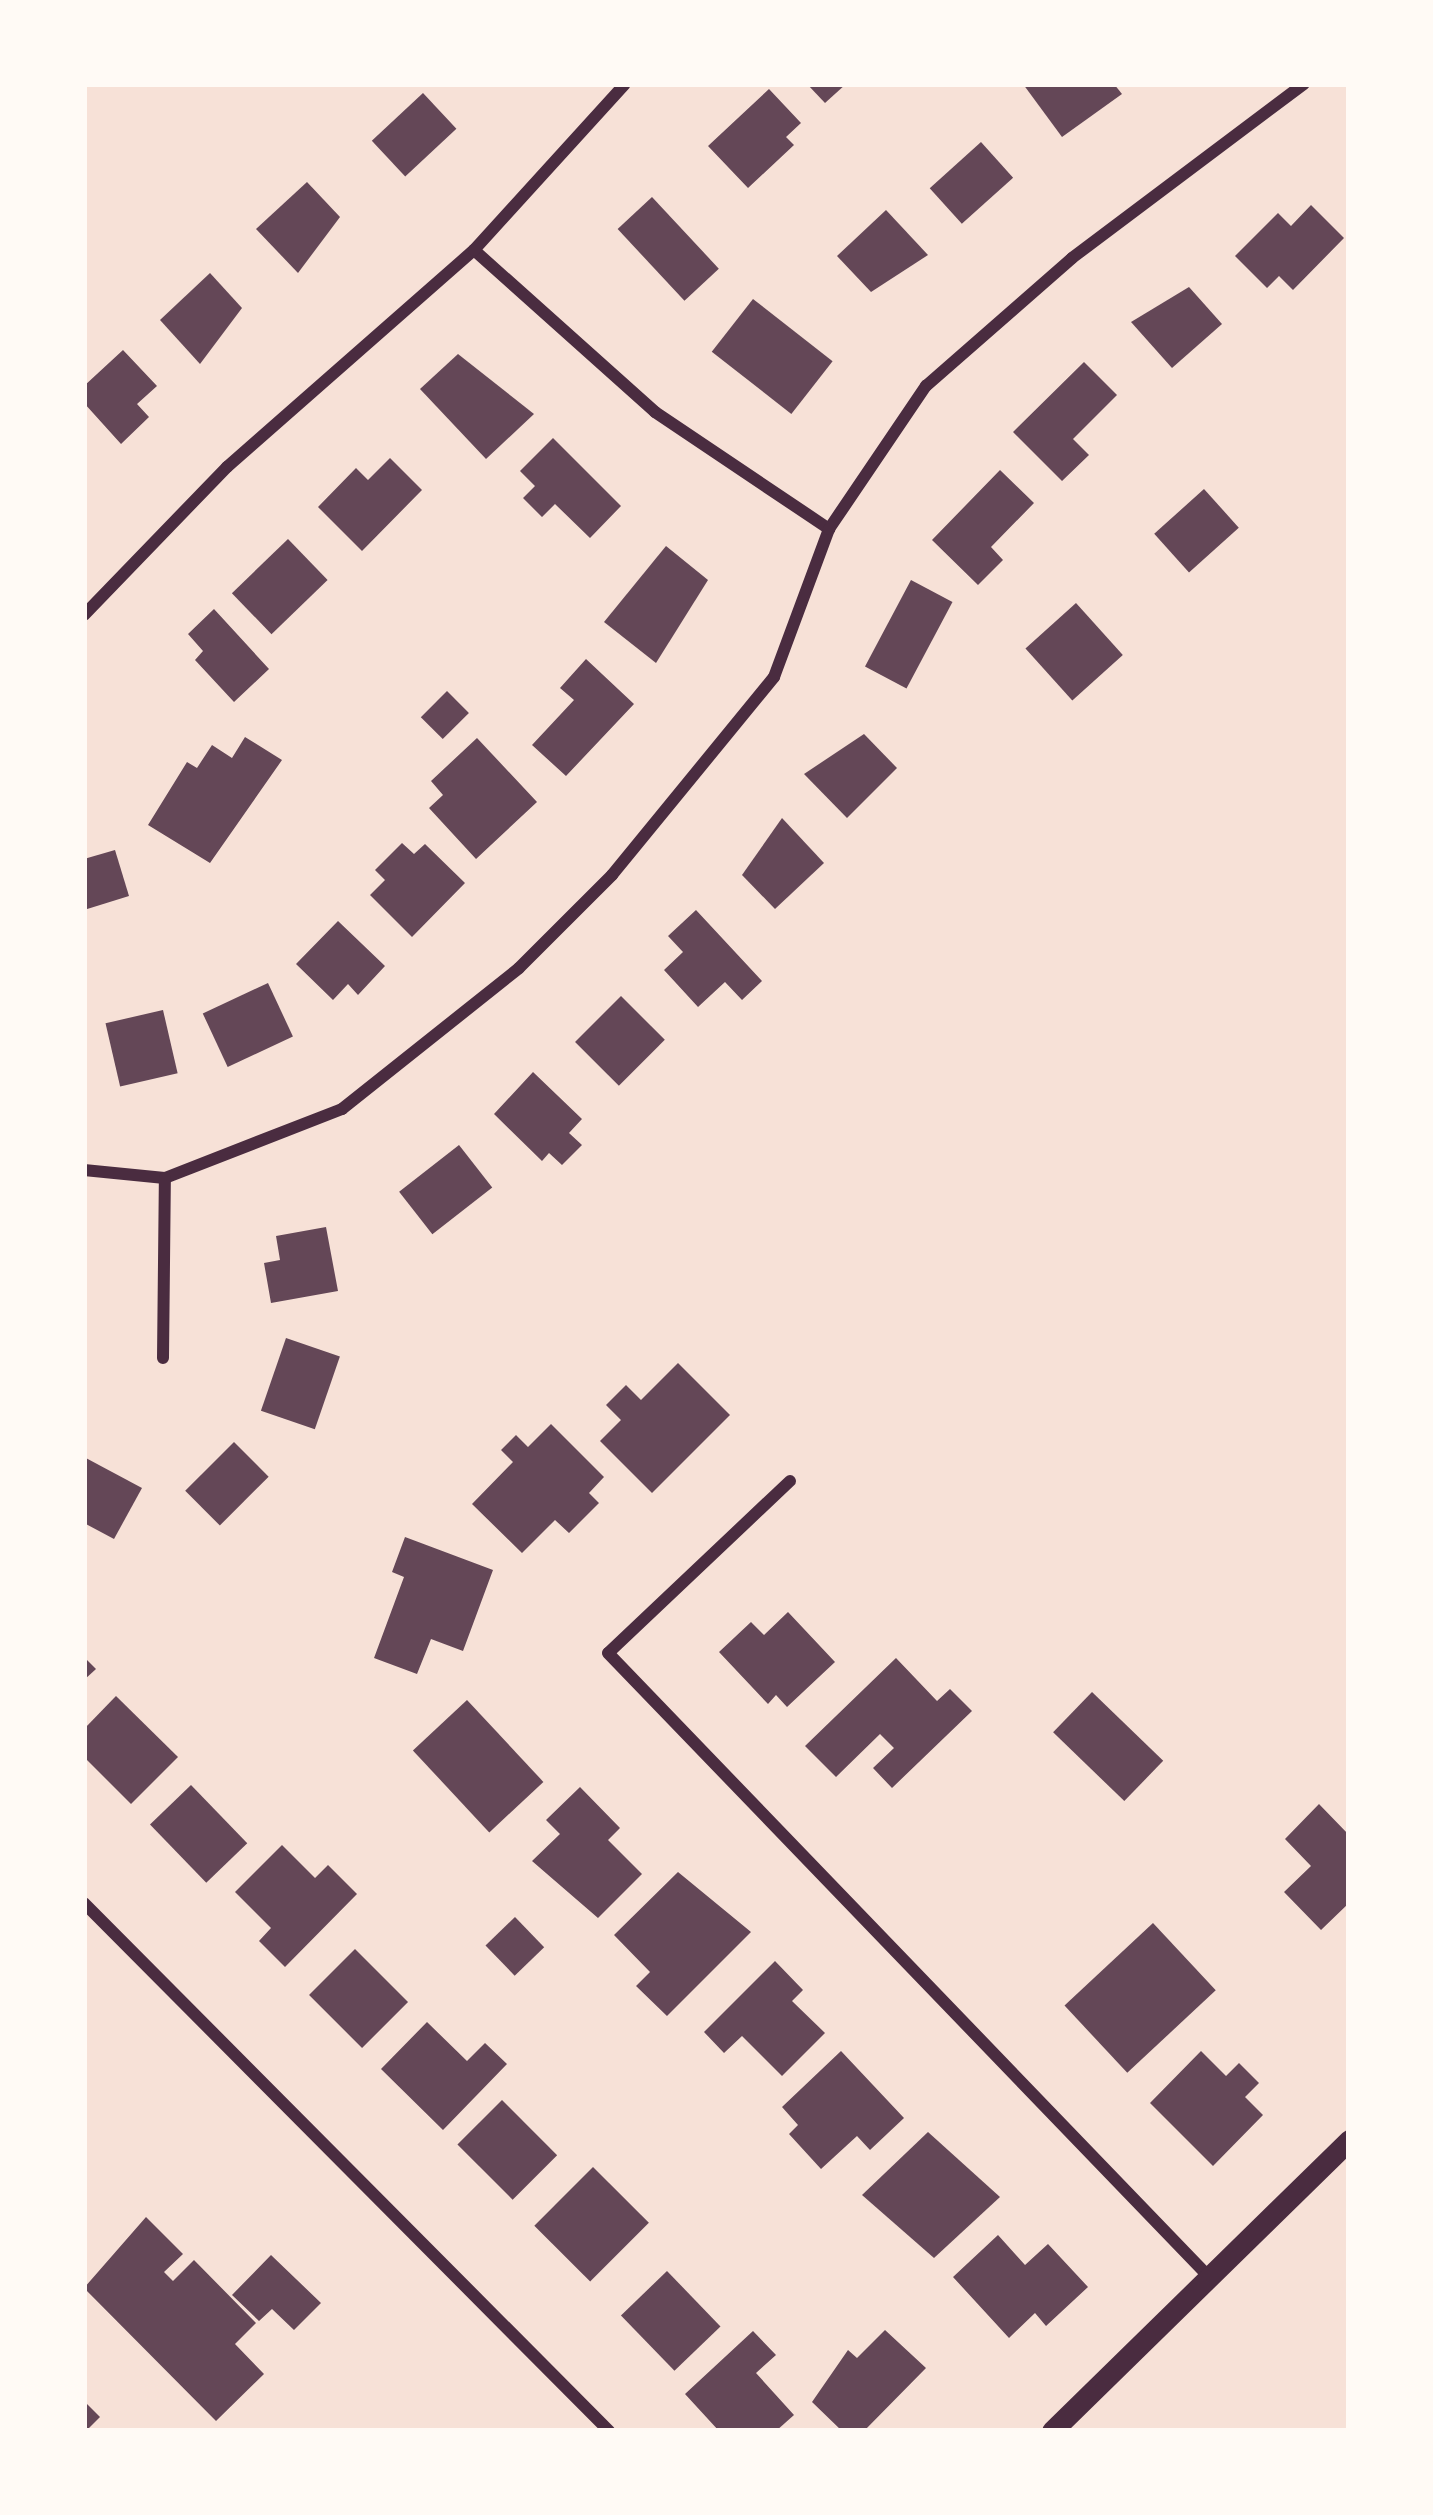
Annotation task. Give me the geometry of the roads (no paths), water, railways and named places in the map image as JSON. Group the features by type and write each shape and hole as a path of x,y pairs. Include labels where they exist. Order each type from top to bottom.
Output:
{"street":[{"path":"84,614 227,467 474,250 625,84"},
{"path":"84,1170 165,1178 342,1109 519,968 612,875 774,677 830,529 926,386 1072,258 1304,84"},
{"path":"474,250 655,412 830,529"},
{"path":"163,1358 165,1178"},
{"path":"790,1480 608,1653 1210,2278"},
{"path":"84,1904 609,2431"},
{"path":"1052,2431 1349,2140"}]}
